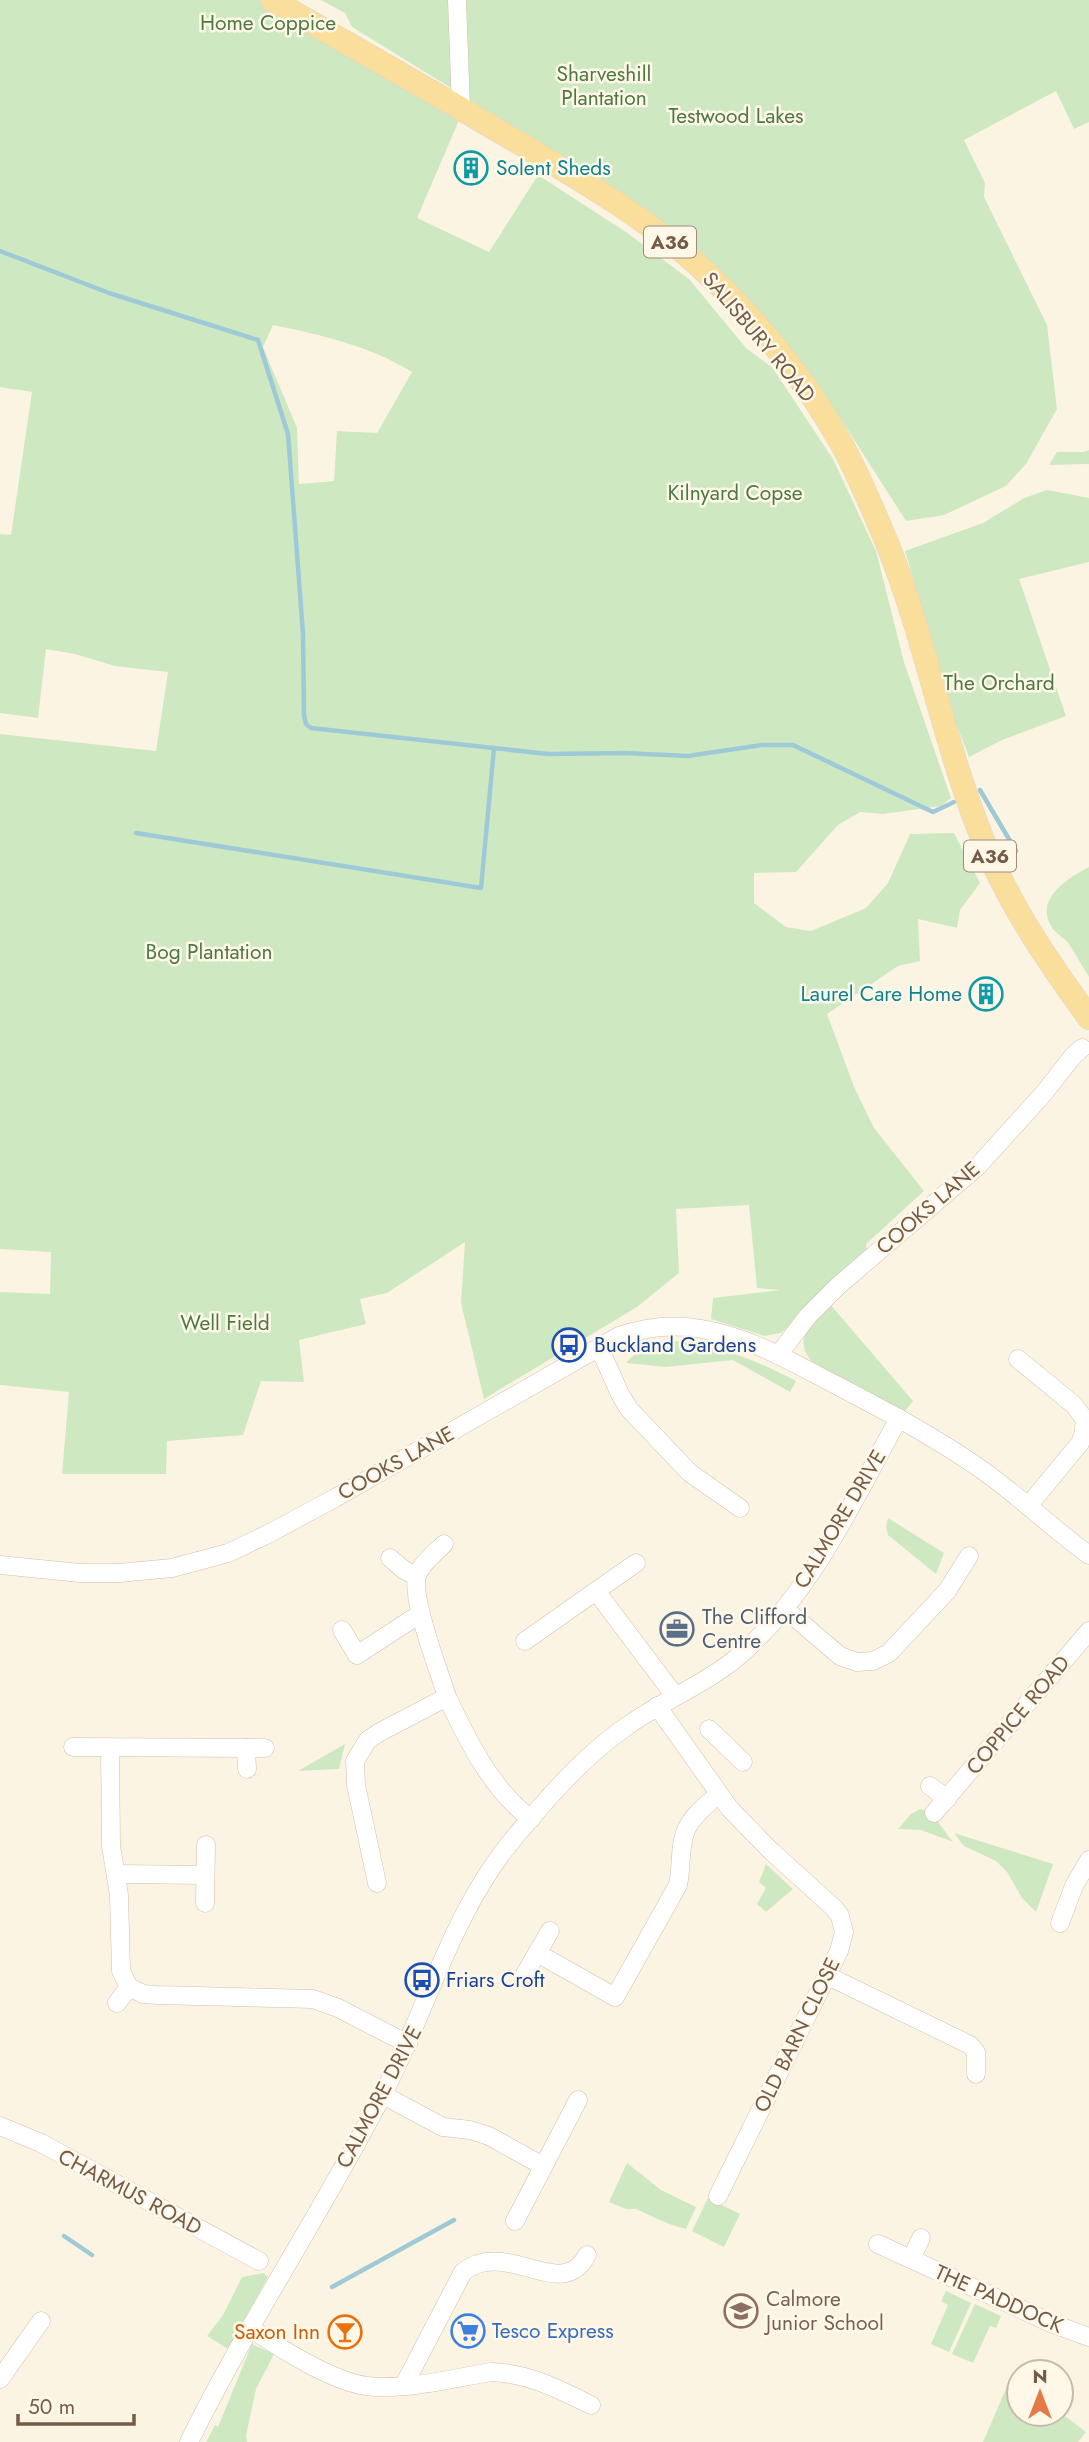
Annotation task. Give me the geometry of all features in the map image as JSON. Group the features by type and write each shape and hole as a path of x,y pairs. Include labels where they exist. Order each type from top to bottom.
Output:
{"main road":[{"name":"SALISBURY ROAD","path":"272,0 461,108 620,205 697,264 769,341 820,408 842,444 903,587 966,793 992,860 1043,953 1089,1018"}],"street":[{"path":"457,0 461,108"},
{"name":"COOKS LANE","path":"778,1354 808,1316 838,1286 978,1166 1044,1093 1073,1051"},
{"name":"COOKS LANE","path":"0,1565 69,1573 123,1573 172,1568 228,1553 307,1513 619,1336 640,1329 682,1327 718,1333 778,1354 899,1418"},
{"path":"599,1347 629,1409 690,1473 740,1508"},
{"path":"1018,1359 1074,1405 1085,1420 1080,1443 1029,1505"},
{"path":"899,1418 958,1453 1029,1505 1089,1555"},
{"name":"CALMORE DRIVE","path":"189,2442 224,2375 383,2095 408,2045 441,1962 467,1908 499,1857 575,1770 599,1748 657,1706 719,1671 741,1654 785,1609 819,1560 899,1418"},
{"path":"444,1544 416,1576 421,1615 447,1697 490,1775 507,1799 531,1819"},
{"path":"785,1609 839,1656 856,1662 873,1661 889,1653 947,1591 969,1556"},
{"path":"390,1558 416,1576"},
{"path":"525,1641 636,1563"},
{"path":"596,1591 675,1696"},
{"path":"342,1630 357,1655 421,1615"},
{"name":"COPPICE ROAD","path":"934,1813 1089,1631"},
{"path":"377,1883 356,1785 355,1761 368,1740 380,1731 447,1697"},
{"name":"OLD BARN CLOSE","path":"657,1706 718,1794 753,1834 840,1916 844,1932 828,1976 719,2196"},
{"path":"694,1757 714,1733 743,1762"},
{"path":"73,1747 256,1748 247,1769"},
{"path":"110,1748 111,1846 117,1874 121,1972 129,1987 143,1994 157,1995 313,1999 338,2008 408,2045"},
{"path":"930,1786 947,1799"},
{"path":"537,1953 615,1997 678,1885 685,1831 718,1794"},
{"path":"205,1903 206,1845"},
{"path":"1060,1923 1074,1886 1089,1860"},
{"path":"117,1874 205,1875"},
{"path":"525,1974 550,1930"},
{"path":"828,1976 970,2045 976,2052 976,2074"},
{"path":"117,2004 129,1987"},
{"path":"383,2095 443,2127 489,2136 542,2166"},
{"path":"515,2221 578,2100"},
{"name":"CHARMUS ROAD","path":"0,2126 41,2143 259,2261"},
{"name":"THE PADDOCK","path":"911,2259 921,2238"},
{"name":"THE PADDOCK","path":"878,2244 1051,2323 1089,2337"},
{"path":"404,2385 463,2272 470,2266 479,2261 502,2260 549,2272 572,2273 581,2267 587,2255"},
{"path":"0,2379 41,2321"},
{"path":"252,2329 274,2345 345,2380 378,2387 506,2372 541,2381 591,2405"}],"green space":[{"path":"0,0 284,0 460,118 417,218 489,252 538,175 626,232 689,279 746,348 772,367 833,459 876,551 904,662 951,798 941,806 883,814 860,812 838,825 796,872 754,873 754,903 786,927 811,931 866,908 888,883 910,834 954,833 980,883 960,910 957,928 918,919 920,961 898,966 827,1014 855,1089 874,1128 924,1191 866,1244 867,1253 781,1333 765,1336 711,1319 713,1298 780,1290 757,1288 749,1205 676,1209 679,1273 637,1307 484,1399 461,1303 465,1242 387,1293 360,1299 366,1324 299,1340 304,1382 261,1381 243,1435 167,1441 166,1474 62,1474 69,1392 0,1385 0,1292 50,1294 51,1252 0,1249 0,734 156,751 168,672 115,666 46,649 38,718 0,713 0,534 11,535 32,392 0,387","holes":["273,325 362,348 412,372 377,433 337,431 334,481 299,484 297,428 263,347"]},
{"name":"Sharveshill Plantation","path":"321,0 1089,0 1089,122 1074,129 1056,91 964,140 985,183 984,197 1047,325 1057,409 1026,464 1006,486 944,515 906,521 821,388 710,263 472,101 352,27 345,13"},
{"path":"1089,450 1089,464 1049,465 1057,452"},
{"name":"The Orchard","path":"1047,490 1089,498 1089,562 1019,579 1066,716 1002,740 969,757 955,721 905,551 983,523 1024,498"},
{"path":"1089,867 1089,977 1069,944 1050,924 1047,914 1051,897 1057,889"},
{"path":"829,1303 913,1401 905,1411 815,1365 808,1356 804,1347 806,1332"},
{"path":"676,1341 708,1346 738,1355 796,1381 790,1392 733,1360 666,1367 626,1363 649,1347"},
{"path":"888,1518 944,1553 936,1574 888,1535"},
{"path":"345,1744 339,1769 298,1771"},
{"path":"920,1809 931,1813 953,1842 921,1830 898,1829 911,1814"},
{"path":"954,1833 1053,1864 1036,1912 1022,1898 1007,1872 996,1861 964,1846"},
{"path":"766,1864 793,1889 766,1912 757,1904 766,1888 759,1882"},
{"path":"627,2163 661,2190 696,2207 686,2229 636,2209 626,2209 609,2202"},
{"path":"708,2198 740,2214 724,2247 692,2231"},
{"path":"264,2273 268,2277 228,2349 207,2336 223,2315 242,2277"},
{"path":"946,2291 971,2303 949,2352 931,2344 948,2305 941,2301"},
{"path":"975,2304 1001,2316 996,2328 990,2326 973,2363 952,2354"},
{"path":"252,2344 274,2354 256,2389 247,2442 206,2442 215,2425 218,2427"},
{"path":"1005,2391 1005,2428 1075,2428 1075,2424 1086,2432 1078,2442 983,2442"}],"waterway":[{"path":"0,251 109,293 258,340 288,434 303,634 304,715 306,724 311,728 548,754 688,756 762,745 793,745 933,812 954,802"},
{"path":"136,833 481,888 494,748"},
{"path":"980,790 1016,851"},
{"path":"332,2287 454,2220"},
{"path":"64,2236 92,2255"}],"place":[{"name":"Solent Sheds","path":"471,168"},
{"name":"Laurel Care Home","path":"986,994"},
{"name":"Buckland Gardens","path":"569,1345"},
{"name":"The Clifford Centre","path":"677,1629"},
{"name":"Friars Croft","path":"422,1980"},
{"name":"Calmore Junior School","path":"741,2311"},
{"name":"Tesco Express","path":"468,2331"},
{"name":"Saxon Inn","path":"345,2332"}],"park label":[{"name":"Home Coppice","path":"268,23"},
{"name":"Testwood Lakes","path":"736,116"},
{"name":"Kilnyard Copse","path":"735,493"},
{"name":"Bog Plantation","path":"209,952"},
{"name":"Well Field","path":"225,1323"}]}
